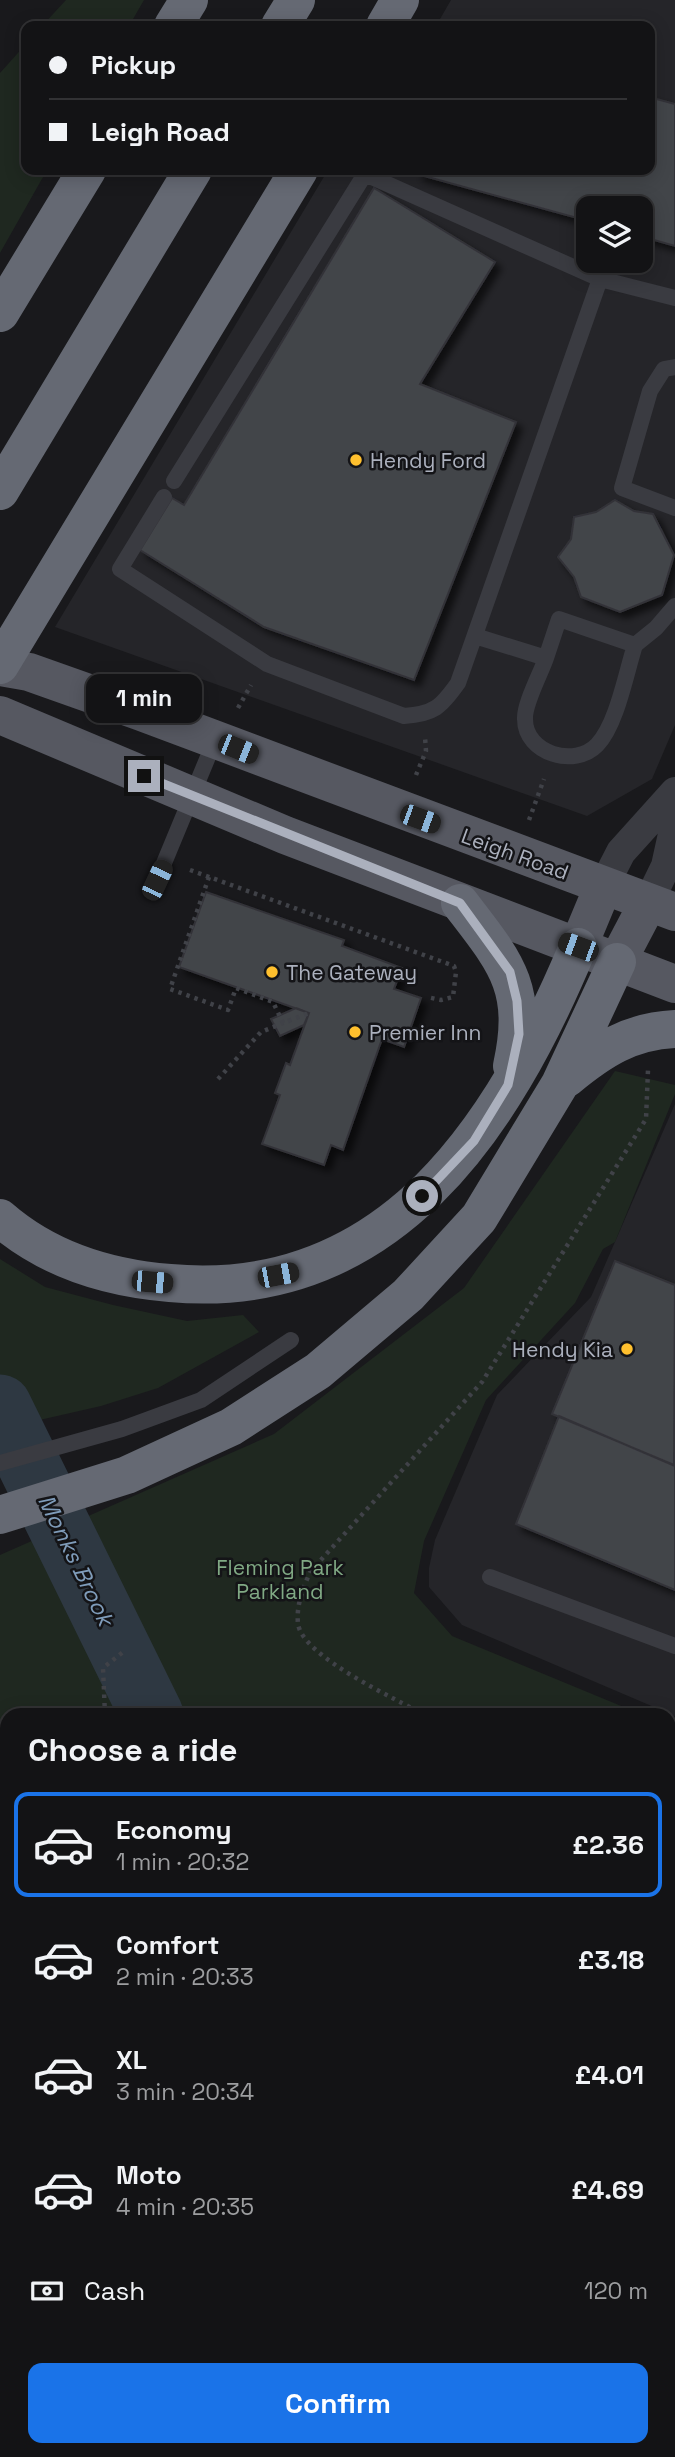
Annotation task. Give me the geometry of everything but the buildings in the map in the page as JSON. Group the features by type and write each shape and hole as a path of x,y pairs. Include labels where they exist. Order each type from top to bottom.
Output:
{"highway":[{"path":"176,21 189,0"},
{"path":"283,21 296,0"},
{"path":"388,21 401,0"},
{"path":"0,313 84,175"},
{"path":"0,492 190,175"},
{"path":"0,666 296,175"},
{"path":"460,903 510,972 517,1001 519,1034 508,1085"},
{"path":"0,1218 17,1232 62,1258 132,1280 191,1285 236,1284 299,1271 349,1251 393,1222 437,1183 474,1141 552,1009 578,947"},
{"path":"0,1515 128,1475 231,1427 318,1371 408,1296 479,1218 561,1084 617,962"},
{"path":"561,1084 601,1050 632,1035 675,1029"}],"main road":[{"name":"Leigh Road","path":"0,666 224,727 603,887 662,907"},
{"path":"0,715 191,797 675,984"},
{"path":"578,947 603,887"},
{"path":"617,962 662,907"}],"street":[{"path":"603,887 621,852 675,792"},
{"path":"662,907 666,866 675,825"}],"lane":[{"path":"174,481 364,175"},
{"path":"367,175 600,279 675,298"},
{"path":"164,497 120,569 264,662 404,716 423,715 443,704 458,683 600,279"},
{"path":"675,367 664,369 650,391 622,488 675,508"},
{"path":"635,645 559,619 524,717 534,744 553,754 573,756 589,752 599,743 608,729 635,645 656,628 675,606"},
{"path":"475,636 546,658"},
{"path":"157,880 191,797 224,727"},
{"path":"0,1463 122,1429 201,1400 291,1340"},
{"path":"490,1577 675,1646"}],"path":[{"path":"224,727 264,662"},
{"path":"415,779 426,751 423,715"},
{"path":"528,820 553,754"},
{"path":"166,862 454,966 456,972 453,997 441,1000 428,997"},
{"path":"209,877 170,989 228,1010 236,988 273,1002 283,1023"},
{"path":"218,1080 261,1032 309,1013"},
{"path":"412,1708 325,1660 298,1627 299,1601 310,1572 482,1382 646,1119 649,1057"},
{"path":"104,1708 103,1668 123,1652"}],"shaded area":[{"path":"451,0 675,0 675,725 652,779 587,816 55,627 325,175 655,175 655,21 439,21"},
{"path":"675,1104 675,1708 656,1708 462,1625 429,1587 429,1568 435,1540 497,1395 591,1297"}],"green space":[{"path":"66,0 144,0 132,21 47,21"},
{"path":"21,50 21,175 44,175 0,253 0,73"},
{"name":"Fleming Park Parkland","path":"615,1071 675,1085 675,1094 615,1242 603,1249 575,1303 486,1400 424,1541 414,1593 452,1636 626,1708 0,1708 0,1555 274,1434 464,1288"},
{"path":"0,1259 45,1287 187,1321 243,1315 259,1332 158,1388 101,1406 0,1429"}],"waterway":[{"name":"Monks Brook","path":"0,1406 149,1708"}],"place":[{"name":"Hendy Ford","path":"356,460"},
{"name":"The Gateway","path":"272,972"},
{"name":"Premier Inn","path":"355,1032"},
{"name":"Hendy Kia","path":"627,1349"}],"route":[{"path":"144,776 285,835 460,903 491,943 510,972 517,1001 519,1034 508,1085 474,1141 422,1196"}]}
